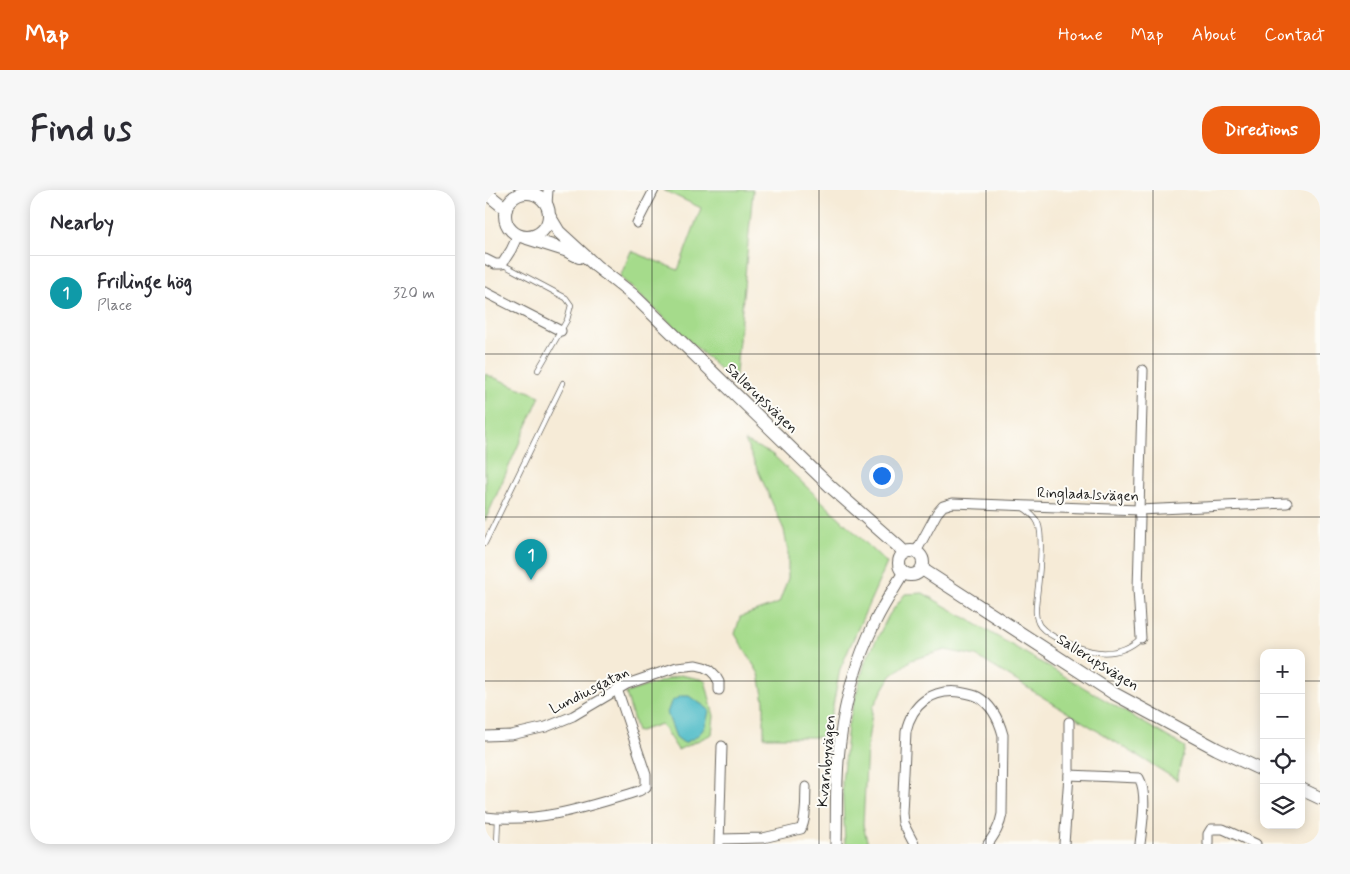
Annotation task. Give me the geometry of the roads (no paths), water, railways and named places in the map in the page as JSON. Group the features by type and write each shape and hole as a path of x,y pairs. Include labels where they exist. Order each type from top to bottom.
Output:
{"main road":[{"path":"485,192 506,209 505,217 507,224 512,231 522,236 535,236 542,232 548,225 549,211"},
{"name":"Sallerupsvägen","path":"506,209 514,198 527,192 544,200 559,232 596,266 633,295 832,488 899,547 910,553"},
{"name":"Sallerupsvägen","path":"522,236 565,250 596,266"},
{"path":"910,553 921,556 923,563 921,569 917,574 913,575 904,572 899,564 901,557 910,553"},
{"name":"Sallerupsvägen","path":"921,569 1113,692 1217,749 1260,769"},
{"path":"1305,788 1320,792"},
{"path":"1305,789 1320,798"}],"street":[{"path":"548,190 549,211"},
{"path":"637,223 654,190"},
{"path":"485,259 495,264 502,264 522,236"},
{"path":"485,292 561,330"},
{"path":"1141,638 1138,589 1143,370"},
{"name":"Ringladalsvägen","path":"910,553 943,506 953,503 1139,510 1287,503"},
{"name":"Kvarnbyvägen","path":"836,844 837,767 845,707 852,681 872,630 887,599 904,572"},
{"name":"Lundiusgatan","path":"485,736 511,736 546,727 573,716 627,684 677,667 696,664 704,667 715,675 719,682 719,690"},
{"path":"485,817 512,819 541,817 577,809 639,791 645,787 646,775 617,690"},
{"path":"913,844 903,823 902,813 905,740 908,720 914,710 931,696 953,692 977,697 987,704 1000,724 1003,735 1002,814 996,833 988,844"},
{"path":"1065,844 1069,774 1069,722"},
{"path":"722,746 720,841 763,838 801,829 803,827 806,787"},
{"path":"1069,774 1139,778 1143,784 1144,794 1140,844"},
{"path":"1208,844 1208,834 1211,829 1223,829 1256,844"}],"lane":[{"path":"502,264 566,298 571,305 567,320 538,370"},
{"path":"485,544 563,383"},
{"path":"1019,505 1038,521 1040,529 1036,606 1036,617 1040,626 1055,637 1077,648 1098,652 1122,650 1133,646 1141,638"},
{"path":"497,844 499,818"}],"water":[{"path":"681,696 689,696 709,710 705,727 702,731 684,743 676,737 667,713 671,702"}],"place":[{"name":"Frillinge hög","path":"531,580"}]}
